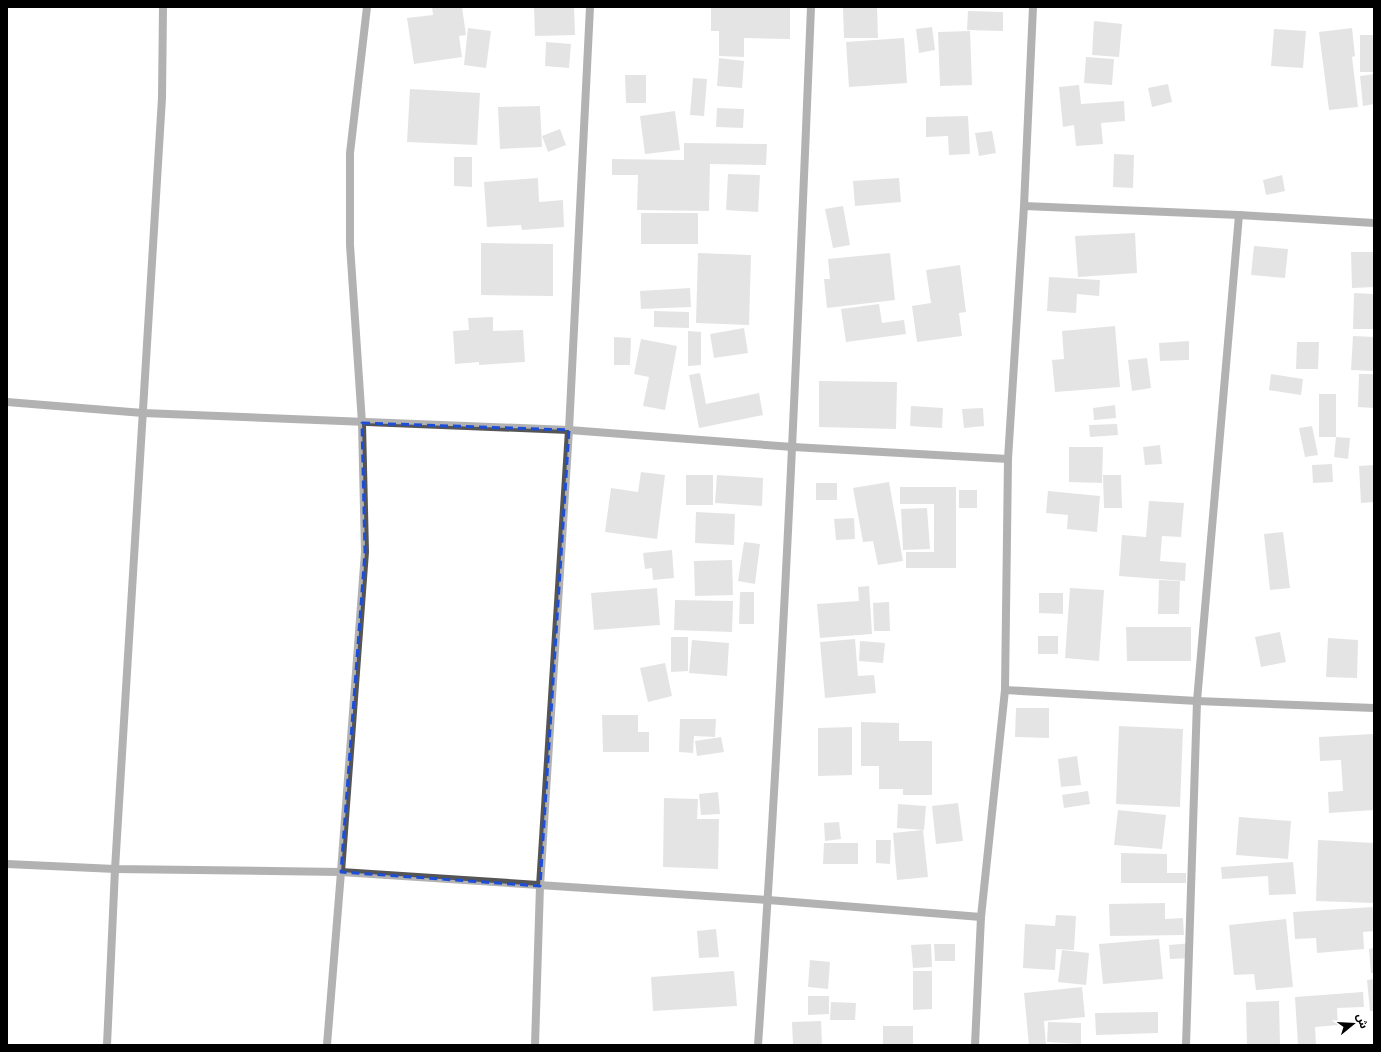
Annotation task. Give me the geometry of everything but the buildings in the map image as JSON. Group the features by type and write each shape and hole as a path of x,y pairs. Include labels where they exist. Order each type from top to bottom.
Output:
{"street":[{"path":"107,1045 115,869 162,98 163,7"},
{"path":"327,1045 365,552 362,423 350,245 350,161 367,7"},
{"path":"535,1045 540,886 569,430 590,7"},
{"path":"758,1045 768,900 793,448 811,7"},
{"path":"975,1045 981,917 1005,690 1008,459 1024,206 1034,7"},
{"path":"1024,206 1239,215 1374,223"},
{"path":"1186,1045 1197,701 1239,215"},
{"path":"7,402 142,413 362,423 569,430 793,448 1008,459"},
{"path":"1005,690 1197,701 1374,708"},
{"path":"7,864 115,869 341,872 768,900 981,917"}],"highlighted area":[{"path":"362,423 569,430 540,886 341,872 365,552"}]}
